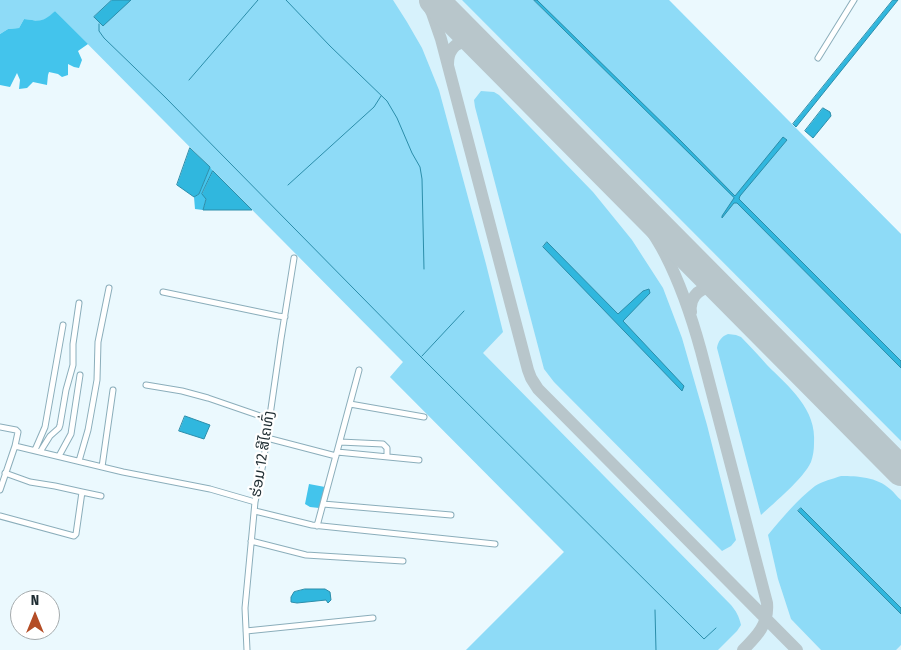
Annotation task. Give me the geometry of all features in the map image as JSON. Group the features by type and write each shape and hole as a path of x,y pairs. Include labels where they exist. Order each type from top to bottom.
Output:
{"street":[{"path":"818,58 854,0"},
{"name":"ຮ່ອມ 12 ສີໄຄທົ່ງ","path":"247,650 245,608 255,502 267,438 294,258"},
{"path":"79,461 88,430 97,380 98,342 109,288"},
{"path":"163,292 285,317"},
{"path":"38,451 60,425 72,365 79,303"},
{"path":"38,451 45,427 62,325"},
{"path":"317,526 359,370"},
{"path":"59,456 71,434 80,375"},
{"path":"146,386 190,393 269,419"},
{"path":"102,467 113,390"},
{"path":"350,404 424,418"},
{"path":"0,427 17,431 15,446 0,490"},
{"path":"267,438 337,454 386,456 419,460"},
{"path":"340,442 383,444 387,448 386,456"},
{"path":"15,446 255,502"},
{"path":"5,473 30,482 60,486 101,496"},
{"path":"0,516 74,536 76,534 82,492"},
{"path":"323,504 451,515"},
{"path":"255,511 317,526 495,544"},
{"path":"251,541 306,555 403,561"},
{"path":"246,631 373,618"}],"shaded area":[{"path":"0,0 393,0 422,48 439,90 486,264 503,332 483,353 731,605 741,625 737,631 718,650 466,650 564,552 390,377 403,362 55,11 46,20 24,19 19,28 8,29 0,34"},
{"path":"44,0 669,0 901,234 901,650 466,650 564,552 390,377 403,362"},
{"path":"112,0 131,0 103,26 94,17"},
{"path":"462,0 669,0 901,234 901,441"},
{"path":"534,0 537,0 735,196 783,137 787,140 739,199 901,361 901,368 737,203 734,203 722,218 734,198"},
{"path":"893,0 898,0 796,127 793,124"},
{"path":"55,11 88,44 78,51 82,60 79,68 68,64 68,75 62,77 49,72 47,85 33,82 27,88 19,89 20,80 17,73 10,87 0,85 0,34 8,29 19,28 24,19 41,20 47,18"},
{"path":"481,91 494,92 499,95 593,192 632,240 663,288 682,338 707,425 736,540 731,546 722,551 554,382 544,369 475,107 474,100"},
{"path":"823,108 830,112 831,116 813,138 805,131"},
{"path":"190,148 210,167 199,194 194,197 177,185"},
{"path":"210,167 213,171 202,193 206,198 203,210 195,209 194,197 199,194"},
{"path":"213,171 252,210 203,210 206,199 202,194"},
{"path":"547,242 618,314 643,291 649,289 650,293 623,321 684,386 682,391 543,247"},
{"path":"728,334 741,337 792,390 806,409 814,431 813,453 807,469 761,515 717,348 721,339"},
{"path":"185,416 210,425 204,439 179,431"},
{"path":"841,476 860,477 879,482 890,489 901,500 901,645 896,650 821,650 791,619 778,579 768,535 796,503 815,486"},
{"path":"309,484 325,487 319,508 310,507 305,504"},
{"path":"801,508 901,608 901,614 798,511"},
{"path":"305,589 325,589 330,592 331,600 328,603 326,600 291,602 294,592"}],"waterway":[{"path":"189,80 258,0"},
{"path":"286,0 387,101 397,118 420,167 422,179 424,269"},
{"path":"99,24 99,31 104,38 704,639 716,628"},
{"path":"288,185 374,107 381,96"},
{"path":"422,356 464,311"},
{"path":"655,610 656,650"}],"taxiway":[{"path":"425,0 432,13 441,39 531,378 538,389 797,650"},
{"path":"448,66 449,55 456,45 468,42 481,48"},
{"path":"617,185 643,218 665,254 686,302 701,351 767,603 766,617 761,629 743,650"},
{"path":"691,312 691,303 698,292 713,288 726,294"}],"runway":[{"path":"434,0 901,471"}]}
